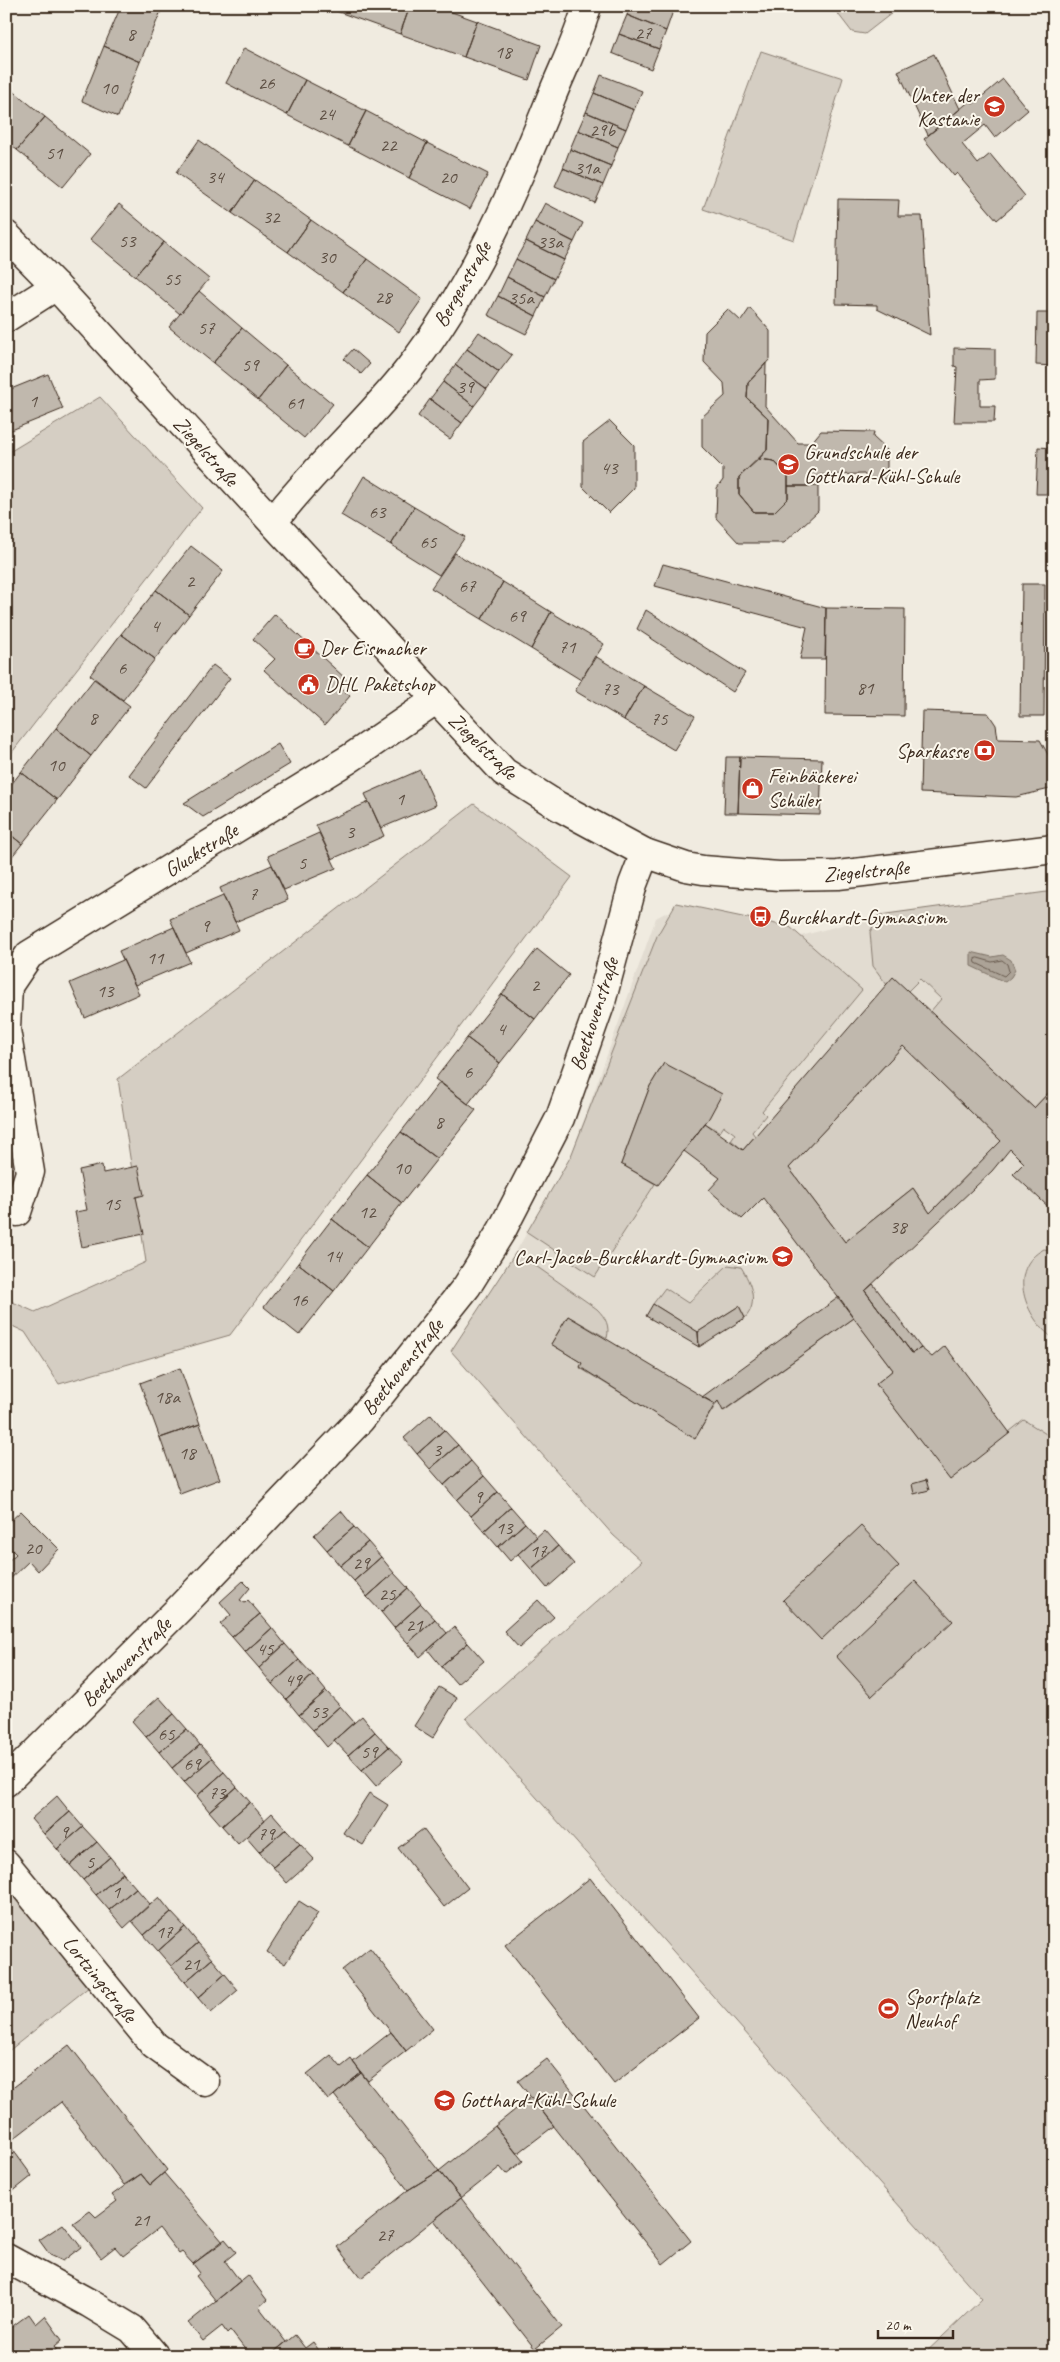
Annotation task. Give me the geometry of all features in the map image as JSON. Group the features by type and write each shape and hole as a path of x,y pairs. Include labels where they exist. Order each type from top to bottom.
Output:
{"street":[{"name":"Bergenstraße","path":"273,522 292,497 375,411 410,368 446,315 480,259 526,161 581,8"},
{"name":"Ziegelstraße","path":"6,235 56,286 504,772 558,806 645,854 686,867 703,870 779,876 838,875 1054,849"},
{"path":"6,318 56,286"},
{"name":"Gluckstraße","path":"17,1212 30,1172 6,1029 8,986 29,955 349,759 437,699"},
{"name":"Beethovenstraße","path":"6,1782 180,1608 360,1420 467,1286 502,1230 560,1118 601,1002 633,884 645,854"},
{"name":"Lortzingstraße","path":"6,1864 154,2045 205,2082"},
{"path":"6,2258 89,2303 132,2329 155,2356"}],"shaded area":[{"path":"832,6 901,6 865,34 852,32"},
{"path":"761,51 843,78 794,240 703,209"},
{"path":"100,397 202,508 6,760 6,454"},
{"path":"474,804 572,877 230,1335 59,1384 25,1332 6,1323 6,1299 35,1312 146,1262 118,1079"},
{"name":"Carl-Jacob-Burckhardt-Gymnasium","path":"1054,891 1054,1564 613,1535 451,1351 510,1262 571,1156 656,918 667,912 786,940 879,915"},
{"path":"1054,891 1054,1087 1034,1108 930,1012 941,999 920,979 908,991 887,985 873,966 870,932 879,915"},
{"path":"676,903 790,927 862,990 762,1111 766,1115 752,1132 755,1136 743,1150 731,1140 735,1134 724,1126 720,1132 705,1123 664,1063 650,1086 621,1164 655,1184 595,1277 527,1232 571,1156 657,936"},
{"path":"903,1046 1001,1141 930,1213 913,1188 845,1242 789,1168"},
{"path":"1044,1249 1054,1251 1054,1339 1035,1319 1028,1307 1024,1294 1023,1281 1025,1269 1032,1258"},
{"name":"Sportplatz Neuhof","path":"516,1252 597,1309 606,1322 607,1338 568,1316 551,1344 582,1363 580,1368 695,1438 718,1401 724,1411 854,1318 893,1370 876,1384 950,1479 1024,1420 1054,1439 1054,2356 922,2356 982,2299 466,1718 642,1561 613,1535 451,1351"},
{"path":"728,1265 741,1267 750,1286 753,1299 752,1306 745,1318 739,1306 698,1332 653,1304 665,1288 688,1303"},
{"path":"6,1864 99,1979 6,2053"}],"water":[{"path":"971,952 992,957 1003,955 1011,960 1015,970 1005,982 971,966"}],"building":[{"path":"121,6 163,6 140,62 104,46"},
{"path":"337,6 410,6 400,34 336,11"},
{"path":"410,6 435,6 477,21 464,57 400,34"},
{"path":"630,6 660,6 673,11 666,31 627,15"},
{"path":"627,15 666,31 659,49 619,34"},
{"path":"477,21 541,45 529,80 464,57"},
{"path":"619,34 659,49 651,69 612,53"},
{"path":"104,46 140,62 118,117 82,101"},
{"path":"244,48 305,80 287,115 226,83"},
{"path":"934,54 960,109 928,135 898,71"},
{"path":"601,75 642,91 634,110 594,93"},
{"path":"1003,79 1028,110 995,138 985,125 962,144 978,164 990,154 1025,196 997,220 957,173 954,176 924,139 971,100 973,104"},
{"path":"305,80 366,111 348,146 287,115"},
{"path":"6,85 45,117 17,150 6,141"},
{"path":"594,93 634,110 626,129 586,112"},
{"path":"366,111 427,143 409,178 348,146"},
{"path":"586,112 626,129 618,147 578,130"},
{"path":"45,117 90,154 63,187 17,150"},
{"path":"578,130 618,147 611,166 570,149"},
{"path":"199,140 255,180 232,213 176,173"},
{"path":"427,143 488,174 470,209 409,178"},
{"path":"570,149 611,166 603,185 563,168"},
{"path":"563,168 603,185 595,203 555,186"},
{"path":"255,180 311,220 288,252 232,213"},
{"path":"838,199 899,200 898,216 922,216 930,335 877,309 877,305 836,304"},
{"path":"545,203 583,223 574,242 535,222"},
{"path":"119,204 164,242 135,276 90,239"},
{"path":"311,220 367,259 343,292 288,252"},
{"path":"535,222 574,242 564,260 526,241"},
{"path":"526,241 564,260 554,279 516,259"},
{"path":"164,242 209,279 180,314 135,276"},
{"path":"367,259 422,299 399,332 343,292"},
{"path":"516,259 554,279 545,297 507,277"},
{"path":"507,277 545,297 536,316 498,296"},
{"path":"199,291 242,328 213,363 169,327"},
{"path":"498,296 536,316 526,334 488,315"},
{"path":"750,308 770,331 770,359 748,383 747,398 768,418 767,450 739,477 739,494 754,512 774,512 788,498 788,486 818,486 818,511 784,543 739,543 716,518 717,488 723,480 723,468 702,447 702,417 725,396 724,383 704,362 705,332 728,309 741,321"},
{"path":"1037,313 1054,313 1054,366 1036,365"},
{"path":"242,328 286,365 258,400 213,363"},
{"path":"479,332 512,355 499,372 467,349"},
{"path":"954,348 995,349 995,379 980,380 980,406 995,406 994,422 954,422 957,367 954,366"},
{"path":"353,349 370,364 361,374 344,359"},
{"path":"467,349 499,372 487,389 455,365"},
{"path":"766,363 765,406 798,443 811,443 821,431 874,432 873,437 887,450 887,479 868,479 864,474 819,475 818,486 788,486 788,476 774,461 759,459 767,450 768,418 747,398 748,383"},
{"path":"286,365 333,404 304,438 258,400"},
{"path":"455,365 487,389 474,406 443,382"},
{"path":"48,374 63,409 9,431 6,426 6,391"},
{"path":"443,382 474,406 462,423 430,399"},
{"path":"430,399 462,423 450,439 418,416"},
{"path":"610,421 634,445 634,488 609,513 583,487 583,442"},
{"path":"1038,447 1054,448 1054,494 1036,494"},
{"path":"759,459 774,461 788,476 788,498 774,512 754,512 739,494 739,477"},
{"path":"364,476 414,507 391,545 341,515"},
{"path":"414,507 465,537 439,575 391,545"},
{"path":"191,546 223,571 189,615 156,590"},
{"path":"455,553 503,582 482,619 431,588"},
{"path":"663,564 826,608 825,659 800,659 807,627 655,586"},
{"path":"503,582 551,612 531,649 482,619"},
{"path":"1022,584 1045,584 1044,716 1020,716"},
{"path":"156,590 189,615 155,659 121,634"},
{"path":"826,608 905,609 904,716 825,715"},
{"path":"646,610 745,673 733,692 637,629"},
{"path":"551,612 604,644 581,680 531,649"},
{"path":"275,614 346,679 339,687 350,696 325,725 264,670 275,659 253,639"},
{"path":"121,634 155,659 123,700 90,675"},
{"path":"595,656 644,686 624,720 575,691"},
{"path":"213,665 230,678 146,788 129,775"},
{"path":"94,679 130,706 91,756 56,728"},
{"path":"644,686 695,716 674,750 624,720"},
{"name":"Sparkasse","path":"922,711 988,713 996,725 998,739 1040,740 1054,765 1054,788 1016,797 920,793"},
{"path":"56,728 91,756 57,800 21,772"},
{"path":"278,744 290,764 203,817 184,803"},
{"path":"726,757 740,757 738,813 724,813"},
{"path":"740,757 822,759 820,815 738,813"},
{"path":"420,770 436,805 381,828 365,794"},
{"path":"21,772 57,800 22,844 6,831 6,791"},
{"path":"369,802 384,836 332,859 316,825"},
{"path":"6,831 22,844 6,864"},
{"path":"319,833 336,868 284,890 268,856"},
{"path":"272,865 288,900 235,922 220,888"},
{"path":"223,896 239,930 186,953 170,919"},
{"path":"174,927 190,962 135,985 119,951"},
{"path":"537,949 569,975 535,1019 502,994"},
{"path":"123,960 139,994 85,1018 70,983"},
{"path":"893,977 1034,1108 1054,1087 1054,1148 1046,1157 1054,1164 1054,1212 1013,1174 1024,1163 1010,1149 992,1171 865,1291 912,1353 921,1348 932,1357 945,1346 1010,1433 950,1480 876,1384 893,1370 763,1198 742,1219 709,1190 720,1178 684,1151 705,1123 743,1150","holes":["903,1046 1001,1141 930,1213 913,1188 845,1242 789,1168"]},
{"path":"502,994 535,1019 500,1063 467,1038"},
{"path":"467,1038 500,1063 468,1104 435,1079"},
{"path":"664,1063 722,1094 709,1118 658,1185 621,1164 650,1086"},
{"path":"440,1082 476,1110 437,1159 401,1132"},
{"path":"401,1132 437,1159 402,1203 367,1175"},
{"path":"102,1165 103,1173 138,1166 144,1195 136,1197 144,1234 82,1247 75,1212 87,1210 79,1170"},
{"path":"367,1175 402,1203 368,1247 332,1219"},
{"path":"332,1219 368,1247 334,1291 298,1263"},
{"path":"298,1263 334,1291 299,1335 264,1307"},
{"path":"873,1284 921,1348 912,1353 865,1291"},
{"path":"839,1297 854,1318 723,1411 718,1401 715,1404 702,1397"},
{"path":"653,1304 698,1332 699,1347 646,1316"},
{"path":"739,1306 745,1318 699,1347 698,1332"},
{"path":"568,1316 715,1404 695,1439 580,1367 582,1363 551,1344"},
{"path":"180,1368 200,1424 160,1438 140,1383"},
{"path":"431,1414 444,1430 417,1454 404,1438"},
{"path":"200,1424 220,1479 180,1494 160,1438"},
{"path":"444,1430 458,1445 430,1469 417,1454"},
{"path":"458,1445 471,1461 444,1485 430,1469"},
{"path":"471,1461 484,1476 457,1500 444,1485"},
{"path":"484,1476 498,1492 471,1516 457,1500"},
{"path":"926,1480 929,1490 914,1494 912,1484"},
{"path":"498,1492 511,1507 484,1531 471,1516"},
{"path":"511,1507 525,1523 498,1547 484,1531"},
{"path":"21,1511 59,1549 38,1571 29,1561 6,1583 6,1563 16,1554 6,1544 6,1525"},
{"path":"341,1511 354,1527 327,1550 314,1535"},
{"path":"525,1523 537,1537 510,1561 498,1547"},
{"path":"861,1526 899,1566 821,1640 783,1600"},
{"path":"354,1527 368,1542 340,1566 327,1550"},
{"path":"544,1530 558,1546 531,1569 518,1554"},
{"path":"368,1542 381,1557 354,1581 340,1566"},
{"path":"558,1546 574,1564 547,1588 531,1569"},
{"path":"381,1557 394,1573 367,1597 354,1581"},
{"path":"394,1573 408,1588 381,1612 367,1597"},
{"path":"243,1581 250,1588 240,1600 245,1603 248,1600 260,1614 232,1637 220,1624 231,1615 220,1602"},
{"path":"915,1581 953,1621 872,1696 836,1656"},
{"path":"408,1588 421,1604 394,1628 381,1612"},
{"path":"538,1600 554,1617 519,1648 504,1631"},
{"path":"421,1604 435,1619 408,1643 394,1628"},
{"path":"260,1614 272,1628 245,1652 232,1637"},
{"path":"435,1619 447,1633 420,1657 408,1643"},
{"path":"454,1627 468,1643 441,1666 428,1650"},
{"path":"272,1628 285,1644 259,1668 245,1652"},
{"path":"468,1643 484,1661 457,1684 441,1666"},
{"path":"285,1644 299,1660 272,1684 259,1668"},
{"path":"299,1660 313,1675 286,1699 272,1684"},
{"path":"313,1675 326,1691 299,1715 286,1699"},
{"path":"439,1687 457,1698 433,1738 414,1726"},
{"path":"326,1691 340,1706 313,1730 299,1715"},
{"path":"159,1697 174,1714 146,1737 132,1721"},
{"path":"340,1706 354,1722 327,1747 313,1730"},
{"path":"174,1714 187,1729 159,1752 146,1737"},
{"path":"362,1716 375,1732 348,1755 334,1740"},
{"path":"187,1729 200,1745 172,1768 159,1752"},
{"path":"375,1732 389,1747 362,1770 348,1755"},
{"path":"200,1745 212,1758 184,1782 172,1768"},
{"path":"389,1747 403,1762 376,1786 362,1770"},
{"path":"212,1758 224,1772 197,1796 184,1782"},
{"path":"224,1772 237,1787 209,1811 197,1796"},
{"path":"237,1787 250,1802 222,1826 209,1811"},
{"path":"369,1793 388,1805 363,1845 343,1833"},
{"path":"57,1796 70,1812 44,1834 31,1819"},
{"path":"250,1802 265,1820 238,1844 222,1826"},
{"path":"70,1812 83,1827 57,1849 44,1834"},
{"path":"272,1813 286,1829 259,1852 246,1837"},
{"path":"83,1827 97,1842 70,1865 57,1849"},
{"path":"286,1829 300,1844 273,1867 259,1852"},
{"path":"423,1829 468,1888 444,1907 398,1848"},
{"path":"97,1842 110,1857 83,1880 70,1865"},
{"path":"300,1844 314,1859 287,1883 273,1867"},
{"path":"110,1857 123,1873 96,1895 83,1880"},
{"path":"123,1873 136,1888 109,1910 96,1895"},
{"path":"590,1878 699,2018 614,2084 505,1945"},
{"path":"136,1888 150,1904 124,1928 109,1910"},
{"path":"159,1897 171,1912 144,1935 132,1921"},
{"path":"299,1901 318,1913 285,1964 267,1952"},
{"path":"171,1912 185,1927 158,1951 144,1935"},
{"path":"185,1927 198,1943 171,1966 158,1951"},
{"path":"198,1943 212,1959 185,1982 171,1966"},
{"path":"370,1948 433,2029 406,2051 342,1970"},
{"path":"212,1959 225,1974 198,1998 185,1982"},
{"path":"225,1974 238,1990 211,2013 198,1998"},
{"path":"391,2032 406,2051 368,2081 353,2062"},
{"path":"69,2045 167,2170 150,2185 141,2174 124,2185 61,2102 8,2143 32,2176 6,2197 6,2093"},
{"path":"331,2055 341,2067 351,2059 361,2073 328,2100 307,2074"},
{"path":"547,2059 691,2241 663,2264 518,2081"},
{"path":"361,2073 439,2171 408,2190 334,2095"},
{"path":"531,2097 554,2126 517,2154 495,2126"},
{"path":"495,2126 523,2161 506,2174 500,2167 461,2198 439,2171"},
{"path":"439,2171 461,2198 361,2278 337,2247 408,2190"},
{"path":"164,2173 223,2242 193,2264 182,2252 179,2254 159,2228 123,2256 115,2247 101,2258 73,2223 90,2211 96,2217 117,2201 112,2195 141,2174 150,2185"},
{"path":"461,2198 562,2327 535,2349 434,2220"},
{"path":"63,2224 81,2247 63,2261 50,2255 39,2240"},
{"path":"225,2239 236,2252 225,2261 240,2281 216,2301 196,2276 200,2273 193,2264"},
{"path":"248,2275 267,2300 259,2307 286,2342 269,2356 242,2356 247,2352 230,2330 227,2333 222,2326 203,2341 188,2323"},
{"path":"29,2314 36,2324 45,2316 62,2340 55,2346 57,2349 48,2356 6,2356 6,2331"},
{"path":"295,2335 305,2348 313,2342 323,2356 269,2356"}],"place":[{"name":"Unter der Kastanie","path":"995,107"},
{"name":"Grundschule der Gotthard-Kühl-Schule","path":"788,464"},
{"name":"Der Eismacher","path":"304,648"},
{"name":"DHL Paketshop","path":"309,684"},
{"name":"Sparkasse","path":"984,751"},
{"name":"Feinbäckerei Schüler","path":"752,788"},
{"name":"Burckhardt-Gymnasium","path":"761,917"},
{"name":"Carl-Jacob-Burckhardt-Gymnasium","path":"783,1257"},
{"name":"Sportplatz Neuhof","path":"889,2009"},
{"name":"Gotthard-Kühl-Schule","path":"444,2100"}]}
